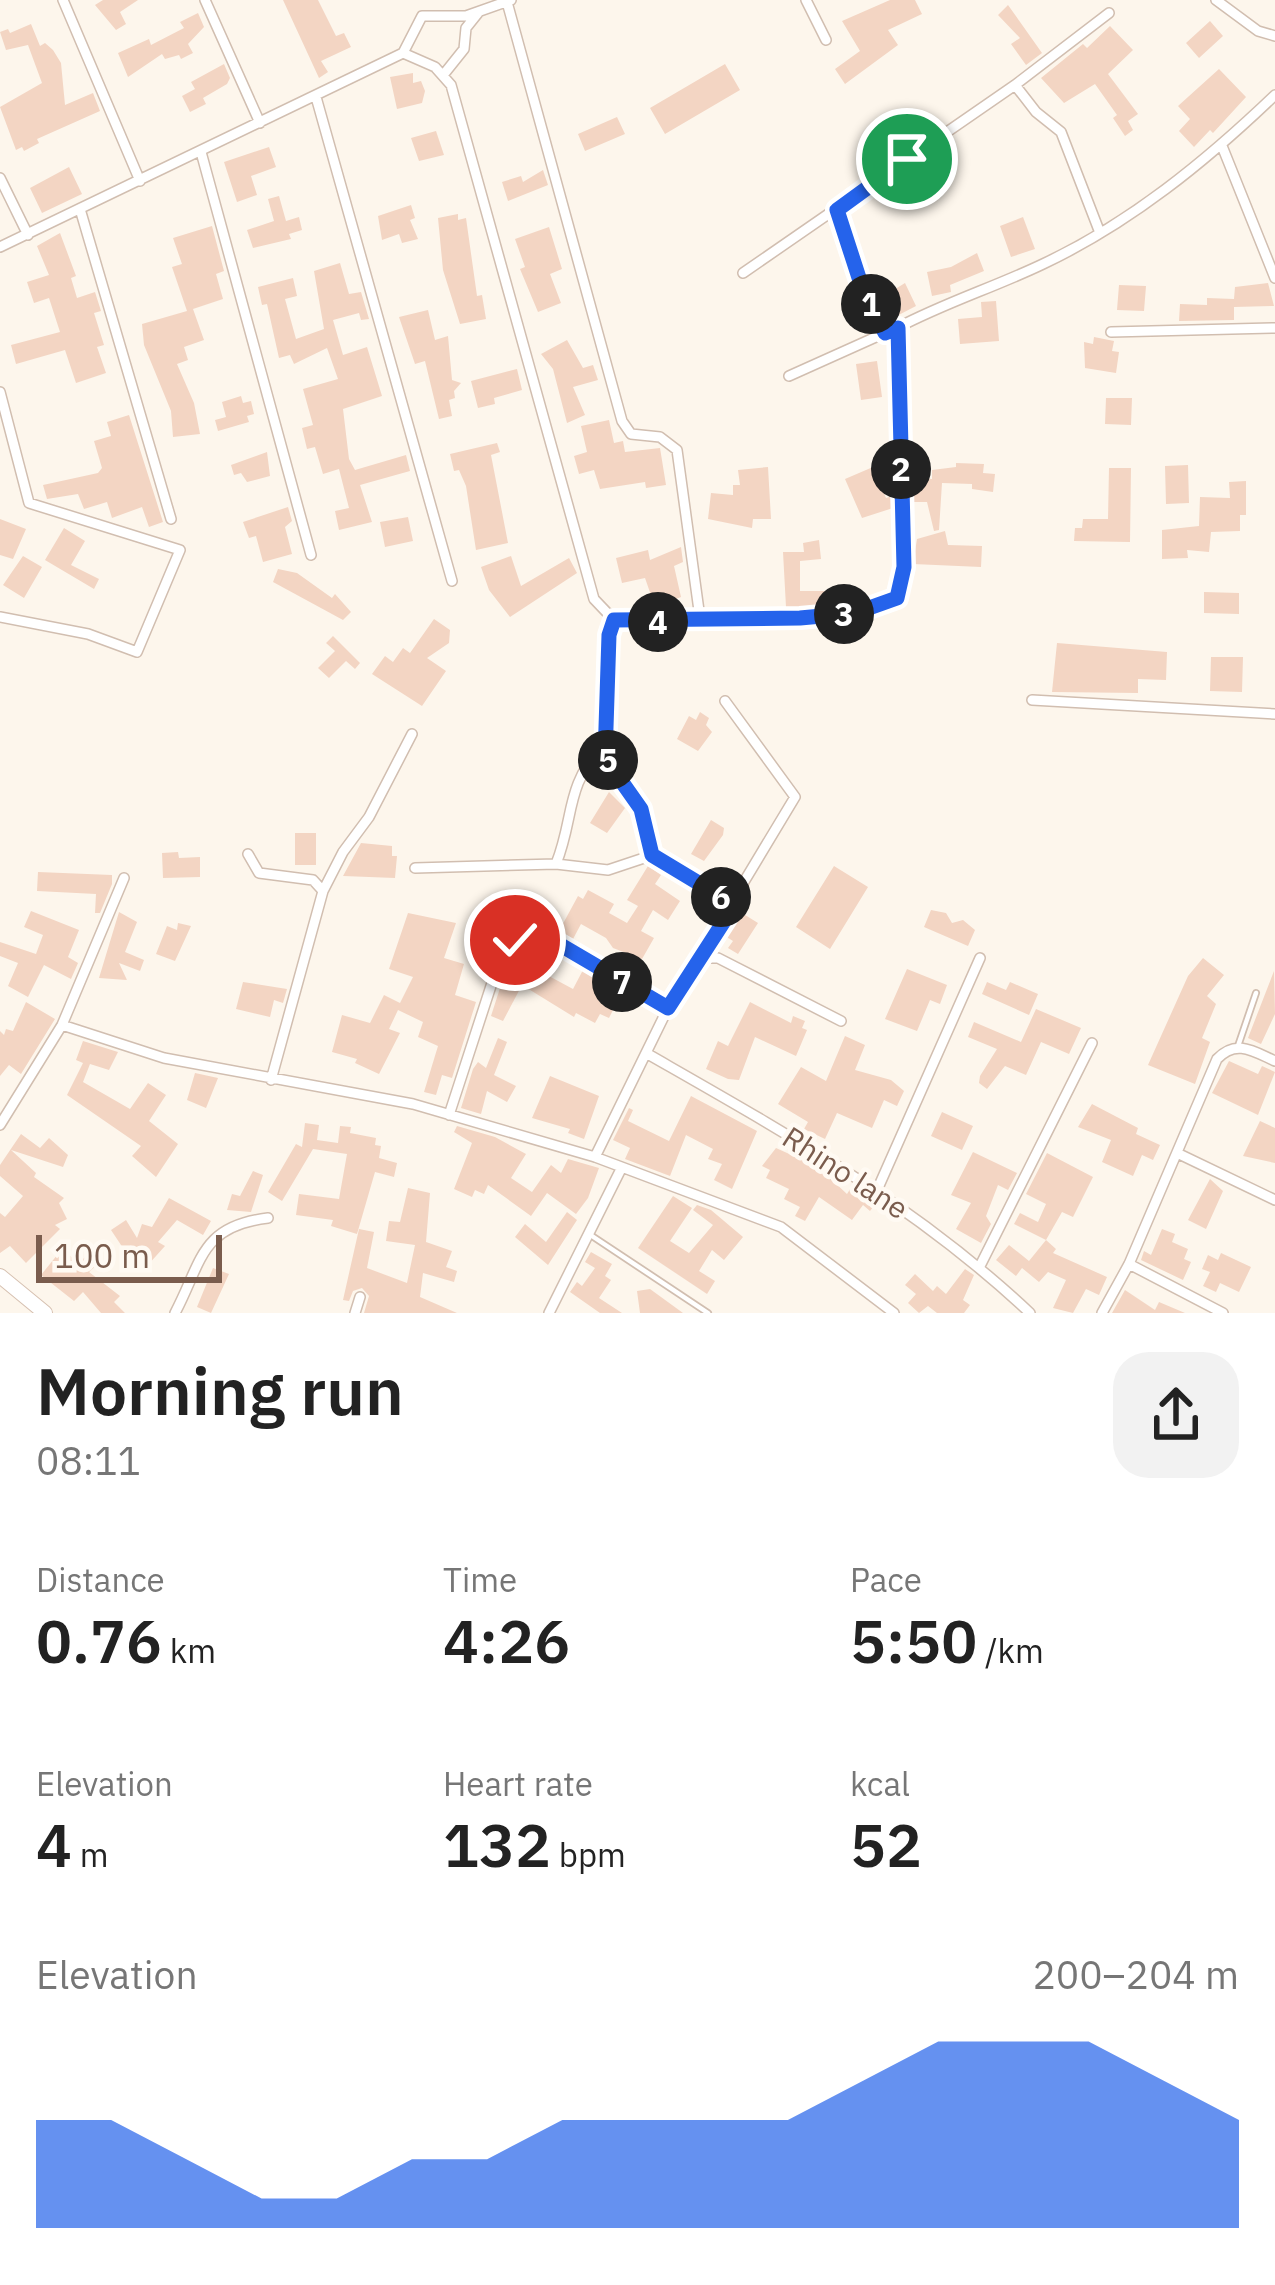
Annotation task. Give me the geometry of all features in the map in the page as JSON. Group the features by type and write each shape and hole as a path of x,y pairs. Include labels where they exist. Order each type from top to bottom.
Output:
{"main road":[{"path":"0,1276 45,1313"}],"street":[{"path":"63,0 140,182"},
{"path":"206,0 260,123"},
{"path":"414,0 422,16"},
{"path":"806,0 826,40"},
{"path":"1216,0 1258,31 1275,36"},
{"path":"422,16 509,1 622,421 631,434 660,437 677,449 700,617"},
{"path":"444,74 464,49 466,28 486,7"},
{"path":"743,274 1016,85 1109,13"},
{"path":"0,248 403,53 422,16"},
{"path":"403,53 444,74 451,85 594,599 614,620 748,620 855,613 897,598 904,567 898,328"},
{"path":"1016,85 1036,112 1061,132 1100,232"},
{"path":"789,376 1046,263 1100,232 1190,173 1275,95"},
{"path":"316,97 452,581"},
{"path":"1222,146 1275,278"},
{"path":"201,152 310,555"},
{"path":"0,178 28,235"},
{"path":"80,208 171,519"},
{"path":"837,210 862,287 885,333"},
{"path":"1259,238 1275,242"},
{"path":"1112,332 1275,328"},
{"path":"0,392 29,503 180,550 137,652 88,634 0,617"},
{"path":"614,620 609,635 605,758 641,809 652,855 730,905"},
{"path":"1032,700 1275,714"},
{"path":"595,1157 668,1008 704,958 796,796 725,701"},
{"path":"271,1080 323,891 412,734"},
{"path":"556,864 566,814 584,765 603,744"},
{"path":"248,854 259,873 314,880 323,891"},
{"path":"415,868 556,864 608,870 652,855"},
{"path":"0,1125 62,1024 124,878"},
{"path":"449,1114 504,946 515,940 552,940 668,1008"},
{"path":"704,958 718,958 841,1021"},
{"path":"878,1188 980,958"},
{"path":"62,1024 164,1058 449,1114 595,1157 781,1227 894,1313"},
{"path":"980,1266 1092,1043"},
{"path":"1102,1313 1129,1264 1208,1075 1226,1049 1238,1046 1275,1061"},
{"name":"Rhino lane","path":"646,1053 878,1188 980,1266 1030,1313"},
{"path":"1177,1153 1275,1200"},
{"path":"549,1313 621,1169"},
{"path":"175,1313 214,1235 268,1218"},
{"path":"1129,1264 1223,1313"},
{"path":"355,1313 360,1298"}],"lane":[{"path":"1238,1046 1256,993"},
{"path":"589,1234 708,1313"}],"building":[{"path":"103,0 138,0 120,12 126,24 116,30 95,5"},
{"path":"283,0 318,0 336,36 344,33 351,47 321,61 328,72 319,78"},
{"path":"890,0 915,0 922,14 888,30 898,45 845,84 835,69 860,51 842,21"},
{"path":"1008,5 1042,53 1026,65 1011,44 1020,38 998,15"},
{"path":"198,13 204,27 188,44 193,53 181,59 179,55 165,59 162,54 128,77 118,53 149,39 151,45 184,28 180,22"},
{"path":"1210,21 1223,36 1199,58 1186,43"},
{"path":"31,24 40,46 45,43 61,63 65,105 93,93 100,111 37,139 39,143 24,151 22,147 16,150 0,107 42,83 28,45 6,50 0,32"},
{"path":"1110,26 1133,50 1108,74 1138,114 1128,121 1133,130 1125,136 1095,84 1064,103 1041,78 1083,44 1087,48"},
{"path":"224,64 230,78 227,84 190,112 182,96 195,89 191,82"},
{"path":"725,64 740,90 665,134 650,108"},
{"path":"1219,69 1246,97 1194,147 1179,131 1190,119 1178,106"},
{"path":"413,73 413,83 421,81 425,91 422,103 397,109 390,77"},
{"path":"617,117 625,134 585,151 578,134"},
{"path":"436,131 444,155 419,161 411,138"},
{"path":"269,147 276,167 251,176 257,195 237,202 224,162"},
{"path":"948,149 954,166 926,176 926,195 914,195 911,173 929,161 927,157"},
{"path":"69,167 82,194 42,213 30,188"},
{"path":"543,170 548,185 508,201 502,182 521,176 523,182"},
{"path":"279,196 286,221 299,217 302,230 289,234 291,239 253,248 247,230 274,221 268,199"},
{"path":"411,205 415,218 410,220 418,239 402,243 399,234 382,240 378,216"},
{"path":"458,214 458,220 466,218 477,296 482,295 486,319 460,324 443,270 438,218"},
{"path":"1023,217 1035,249 1011,257 1000,226"},
{"path":"212,226 224,271 216,274 223,299 193,309 204,340 184,347 188,360 177,364 194,403 200,434 173,437 171,411 144,345 142,324 187,311 172,267 182,264 173,238"},
{"path":"549,227 562,269 550,274 561,303 538,312 520,269 525,267 515,239"},
{"path":"60,233 76,276 71,278 77,298 95,292 101,311 94,313 104,345 97,347 106,373 76,383 65,350 16,364 11,345 60,332 49,298 34,303 27,282 49,275 37,246"},
{"path":"977,253 984,271 950,285 951,292 932,296 927,272 951,267"},
{"path":"340,263 349,294 361,292 369,319 361,320 359,313 333,320 343,355 367,347 382,396 343,409 349,459 355,470 406,455 410,471 360,485 372,522 339,530 335,511 349,508 339,469 323,474 315,447 307,449 302,428 313,425 303,389 338,379 327,348 294,364 290,355 279,358 267,304 262,305 258,287 293,278 297,296 285,299 296,339 324,329 314,271"},
{"path":"905,283 916,306 889,320 879,299"},
{"path":"1268,283 1274,306 1234,307 1234,320 1179,321 1180,304 1234,299 1235,287"},
{"path":"1119,285 1146,286 1144,311 1117,310"},
{"path":"996,301 999,341 960,344 958,319 982,317 981,302"},
{"path":"428,310 435,340 448,336 452,380 461,383 455,398 449,400 452,416 439,419 425,361 415,364 399,317"},
{"path":"1094,337 1114,341 1112,351 1119,352 1116,373 1085,368 1084,342 1093,344"},
{"path":"567,340 583,368 593,365 598,380 573,387 585,415 567,423 553,369 541,354"},
{"path":"877,361 882,397 861,400 856,364"},
{"path":"517,369 522,390 478,408 471,381"},
{"path":"241,396 243,403 251,401 254,414 247,416 249,422 218,431 215,420 226,417 222,402"},
{"path":"1106,398 1132,398 1131,425 1105,424"},
{"path":"129,415 163,522 149,527 142,507 112,518 107,502 84,509 78,494 47,499 43,485 98,473 102,468 94,441 111,436 107,422"},
{"path":"609,420 614,443 623,441 625,452 660,448 666,485 646,488 645,482 600,489 594,470 579,474 574,456 587,452 581,426"},
{"path":"497,443 500,452 491,455 508,543 476,550 466,486 459,470 454,471 450,454"},
{"path":"267,452 270,476 247,482 241,473 234,475 231,465"},
{"path":"956,463 984,464 983,473 995,474 993,492 972,489 972,484 942,483 939,530 934,531 927,502 913,502 915,478 932,479 932,470 956,467"},
{"path":"1188,465 1189,503 1166,504 1165,466"},
{"path":"768,467 771,519 753,519 752,528 708,519 711,493 733,495 733,485 740,485 738,470"},
{"path":"873,467 886,498 892,496 893,508 862,518 845,479"},
{"path":"1109,468 1131,468 1130,542 1074,541 1075,528 1082,528 1083,519 1108,519"},
{"path":"1246,481 1246,515 1240,515 1240,531 1211,532 1209,552 1187,550 1188,558 1162,559 1162,530 1199,526 1200,497 1230,498 1229,482"},
{"path":"288,507 292,521 285,527 292,554 263,562 256,536 249,538 243,522"},
{"path":"408,517 413,541 385,547 380,522"},
{"path":"0,519 26,529 13,559 0,555"},
{"path":"64,528 85,541 71,565 99,579 94,589 45,560"},
{"path":"945,531 948,545 982,546 981,567 913,564 917,539"},
{"path":"819,540 821,559 800,561 800,591 826,591 826,607 786,607 783,552 804,552 803,543"},
{"path":"681,547 683,562 674,566 681,597 663,604 661,598 653,601 645,578 622,583 616,558 648,550 650,560"},
{"path":"23,556 42,567 24,598 3,585"},
{"path":"511,556 521,586 569,558 577,573 510,617 489,590 481,567"},
{"path":"278,569 297,573 332,598 335,594 351,612 343,620 273,582"},
{"path":"1204,592 1239,593 1239,614 1204,613"},
{"path":"434,619 450,630 449,643 427,658 446,671 422,706 372,674 385,656 393,662 403,648 410,653"},
{"path":"333,636 360,663 355,669 346,661 329,678 318,668 335,651 326,643"},
{"path":"1057,643 1167,652 1166,680 1138,679 1138,693 1052,692"},
{"path":"1211,657 1243,657 1242,692 1210,691"},
{"path":"700,712 709,718 706,725 712,732 698,751 677,739 689,716 696,720"},
{"path":"609,792 625,808 607,833 590,823"},
{"path":"711,820 724,828 723,835 704,861 691,854"},
{"path":"295,833 316,833 316,865 295,865"},
{"path":"361,843 392,846 392,856 397,856 395,878 343,876"},
{"path":"178,852 179,858 200,857 200,877 163,878 162,853"},
{"path":"648,866 661,875 655,884 680,901 668,920 653,910 641,931 654,938 642,959 613,948 606,938 581,924 573,939 559,931 578,896 583,899 588,890 614,904 609,913 627,923 638,906 627,900"},
{"path":"834,866 868,887 830,949 796,927"},
{"path":"38,872 112,875 112,884 100,913 95,913 96,894 37,891"},
{"path":"737,910 758,923 738,954 728,948 733,941 725,936"},
{"path":"931,910 946,913 952,923 963,920 975,930 968,946 924,927"},
{"path":"31,911 79,930 68,957 78,963 71,979 44,965 28,997 8,986 18,963 0,956 0,942 36,954 43,935 24,927"},
{"path":"119,912 137,922 125,952 144,960 140,971 119,963 127,980 99,978"},
{"path":"408,913 456,923 444,958 464,964 455,995 476,1002 452,1078 442,1075 436,1095 424,1092 438,1046 418,1037 423,1022 398,1010 389,1029 400,1033 379,1074 355,1063 357,1059 332,1052 342,1015 370,1023 384,995 400,1003 413,977 389,969"},
{"path":"178,923 191,926 175,961 156,954 167,926 177,930"},
{"path":"535,950 532,967 573,989 583,970 611,989 613,985 623,990 609,1018 600,1014 595,1023 576,1013 574,1017 522,985 503,1021 491,1016 511,954"},
{"path":"1203,958 1224,975 1207,996 1216,1004 1202,1038 1210,1042 1195,1084 1148,1065 1188,976"},
{"path":"907,969 947,985 940,1004 930,1000 917,1031 885,1019"},
{"path":"1274,971 1275,1014 1261,1044 1248,1038"},
{"path":"243,982 287,989 283,1003 274,1000 270,1017 236,1009"},
{"path":"987,982 1006,990 1010,982 1038,994 1029,1015 982,994"},
{"path":"26,1002 55,1019 21,1074 9,1065 0,1076 0,1031 4,1035 6,1029 13,1031"},
{"path":"750,1002 791,1023 793,1016 805,1021 802,1028 807,1030 796,1056 755,1037 739,1080 706,1069 718,1041 728,1046"},
{"path":"1036,1009 1081,1028 1069,1054 1041,1042 1026,1075 1005,1066 987,1089 979,1083 980,1076 997,1049 968,1037 974,1022 1021,1042"},
{"path":"845,1036 865,1045 855,1070 891,1080 904,1091 897,1106 884,1100 872,1128 837,1113 825,1139 804,1129 808,1122 778,1104 801,1067 826,1081"},
{"path":"498,1038 507,1042 494,1075 516,1086 507,1102 487,1091 481,1114 461,1108 473,1069 478,1062 486,1068"},
{"path":"83,1041 118,1052 109,1070 90,1064 83,1082 130,1109 148,1083 166,1095 149,1121 178,1144 156,1177 132,1156 141,1146 67,1095 83,1063 76,1060"},
{"path":"1229,1061 1258,1074 1262,1066 1275,1072 1258,1115 1212,1093"},
{"path":"195,1073 218,1078 206,1108 187,1100"},
{"path":"550,1076 599,1096 584,1139 568,1133 570,1129 532,1118"},
{"path":"691,1096 757,1131 732,1189 714,1180 722,1164 708,1159 713,1149 686,1135 670,1176 625,1159 630,1148 613,1140 629,1108 633,1110 628,1121 669,1141"},
{"path":"1092,1104 1160,1145 1153,1160 1142,1155 1133,1176 1102,1162 1111,1140 1078,1127"},
{"path":"942,1112 973,1126 962,1150 931,1136"},
{"path":"1260,1121 1275,1128 1275,1163 1243,1156"},
{"path":"305,1123 319,1125 317,1140 338,1143 340,1126 351,1127 350,1133 376,1138 375,1145 381,1146 379,1158 397,1163 394,1177 375,1172 357,1234 331,1226 333,1220 296,1215 299,1194 339,1199 347,1154 313,1149 282,1201 268,1192 296,1144 302,1147"},
{"path":"457,1126 495,1137 526,1154 511,1178 532,1192 551,1165 561,1173 568,1159 599,1168 588,1198 576,1214 547,1193 531,1216 488,1185 484,1194 475,1190 472,1197 454,1189 472,1143 454,1132"},
{"path":"21,1134 40,1148 49,1138 68,1155 63,1167 11,1150 36,1173 34,1177 64,1198 59,1203 67,1219 55,1225 60,1229 26,1263 10,1246 0,1253 0,1213 5,1217 23,1196 0,1176 0,1165"},
{"path":"776,1148 818,1167 847,1194 852,1186 876,1203 870,1211 863,1205 852,1220 819,1197 805,1221 795,1216 800,1207 784,1199 789,1189 766,1178 770,1170 762,1166"},
{"path":"973,1152 1017,1173 1008,1190 998,1185 986,1216 991,1224 981,1243 956,1229 971,1203 951,1195"},
{"path":"1047,1153 1093,1177 1073,1217 1062,1212 1046,1240 1014,1224 1020,1213 1038,1222 1046,1204 1026,1194"},
{"path":"253,1171 263,1175 251,1212 227,1210 232,1194 240,1196"},
{"path":"1210,1179 1223,1191 1206,1229 1188,1220"},
{"path":"408,1188 430,1193 426,1242 452,1251 446,1267 457,1271 454,1282 423,1273 420,1297 457,1313 364,1313 369,1296 362,1288 353,1291 349,1301 343,1300 359,1229 374,1232 367,1268 407,1283 415,1245 386,1241 389,1221 400,1222"},
{"path":"673,1196 692,1208 670,1241 689,1253 713,1225 693,1210 697,1205 711,1210 743,1237 724,1260 712,1250 699,1271 715,1281 707,1294 638,1248"},
{"path":"169,1198 211,1221 203,1235 177,1220 158,1242 165,1246 147,1266 128,1263 120,1257 125,1251 111,1230 126,1220 137,1238 142,1224 152,1227"},
{"path":"567,1212 577,1220 548,1265 515,1237 525,1224 546,1242"},
{"path":"1162,1229 1175,1234 1172,1242 1188,1249 1184,1259 1191,1262 1183,1280 1141,1260 1144,1251 1151,1255"},
{"path":"1046,1240 1056,1249 1053,1253 1107,1277 1099,1295 1086,1289 1073,1313 1053,1308 1066,1280 1048,1272 1039,1282 1022,1268 1016,1276 996,1260 1009,1245 1029,1261"},
{"path":"62,1249 79,1263 88,1254 98,1264 89,1272 120,1296 114,1302 125,1313 101,1313 83,1292 74,1301 41,1275"},
{"path":"591,1252 612,1264 605,1276 611,1280 599,1298 622,1313 600,1313 570,1292 577,1282 582,1286 595,1268 585,1262"},
{"path":"1221,1253 1251,1267 1239,1292 1220,1283 1216,1292 1203,1286 1210,1272 1202,1269 1208,1255 1218,1260"},
{"path":"213,1268 229,1274 211,1313 197,1307"},
{"path":"965,1269 974,1275 963,1300 970,1305 964,1313 937,1313 928,1306 919,1313 908,1303 916,1294 905,1285 915,1274 933,1291 937,1286 946,1294"},
{"path":"650,1289 683,1313 640,1313 637,1291"},
{"path":"1125,1290 1155,1310 1159,1302 1185,1313 1112,1313"}],"route":[{"path":"515,940 552,940 668,1008 730,912 730,905 720,896 652,855 641,809 605,758 609,635 614,620 800,618 855,613 897,598 904,567 898,328 885,333 862,287 837,210 907,159"}]}
